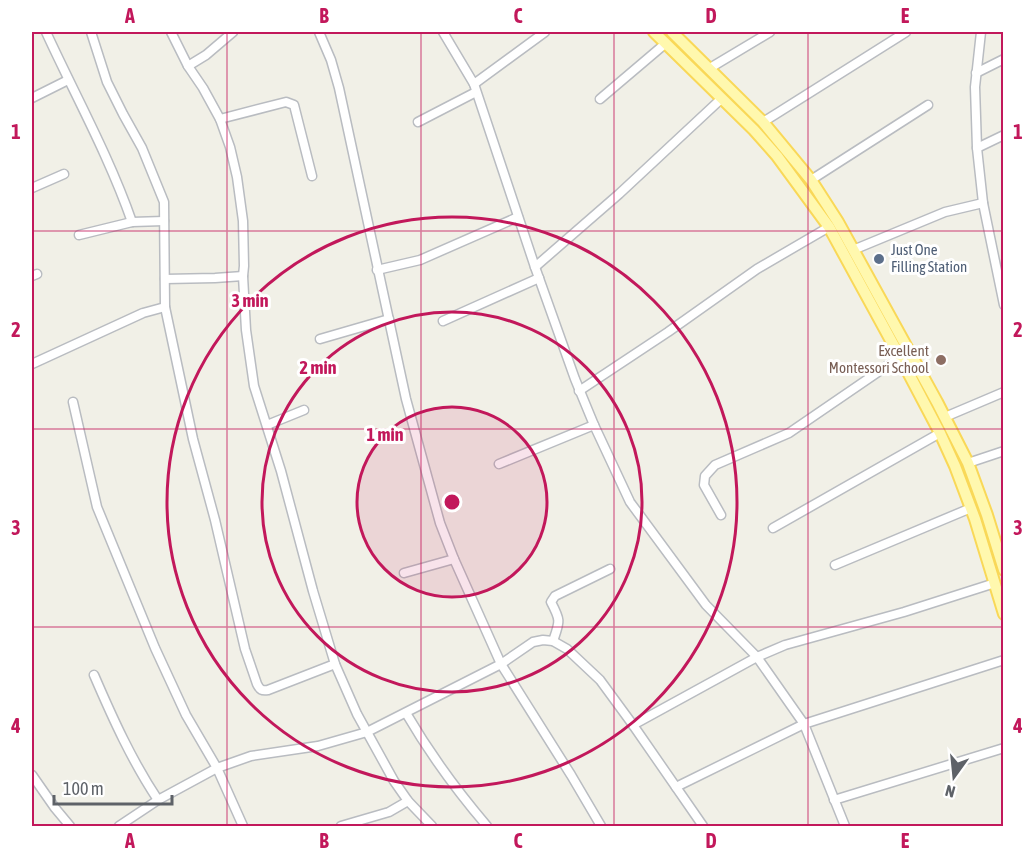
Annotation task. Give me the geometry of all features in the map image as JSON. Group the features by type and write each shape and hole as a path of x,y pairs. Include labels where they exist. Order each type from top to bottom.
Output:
{"main road":[{"path":"654,32 754,130 777,156 829,227 900,357 955,466 971,508 1004,614"},
{"path":"672,32 763,122 811,180 838,222 968,463 1004,570"}],"street":[{"path":"46,32 95,131 132,222"},
{"path":"91,32 107,82 142,148 164,202 165,307 193,439 215,520 245,650 257,684 263,691 268,690 334,664"},
{"path":"171,32 188,66 220,119 230,147 243,221 246,330 254,386 281,471 334,664 394,781 408,801 432,826"},
{"path":"188,66 206,55 232,32"},
{"path":"319,32 339,88 406,399 440,524 501,664 601,826"},
{"path":"444,32 475,88 579,391 630,502 706,605 757,657 804,724 844,826"},
{"path":"418,122 475,88 545,32"},
{"path":"710,68 770,32"},
{"path":"763,122 906,32"},
{"path":"981,32 975,87 977,148 983,203 1000,267 1004,305"},
{"path":"600,99 666,43"},
{"path":"976,73 1004,59"},
{"path":"32,98 68,80"},
{"path":"535,267 619,194 722,99"},
{"path":"220,119 286,102 294,105 312,176"},
{"path":"811,180 928,105"},
{"path":"977,148 1004,135"},
{"path":"32,188 64,174"},
{"path":"853,250 945,212 983,203"},
{"path":"377,270 420,260 518,217"},
{"path":"79,235 132,222 164,221"},
{"path":"579,391 668,332 756,269 829,227"},
{"path":"165,279 243,276"},
{"path":"443,321 539,278"},
{"path":"32,364 143,313 165,307"},
{"path":"320,339 389,319"},
{"path":"721,515 704,485 705,476 715,465 789,432 900,357"},
{"path":"945,417 1004,392"},
{"path":"73,402 97,507 155,648 186,715 217,768 243,826"},
{"path":"267,425 304,410"},
{"path":"499,465 594,425"},
{"path":"773,528 940,433"},
{"path":"968,463 1004,451"},
{"path":"835,565 971,508"},
{"path":"404,573 454,559"},
{"path":"553,641 559,617 551,602 552,599 610,569"},
{"path":"633,725 757,657 785,645 995,584"},
{"path":"119,826 158,800 217,768 251,756 318,746 367,732 501,664 533,642 543,639 553,641 567,650 600,680 703,826"},
{"path":"676,787 804,724 1004,660"},
{"path":"94,675 121,736 158,800"},
{"path":"406,713 449,780 487,826"},
{"path":"834,800 1004,748"},
{"path":"32,775 70,826"},
{"path":"341,826 388,812 408,801"}],"place":[{"name":"Just One Filling Station","path":"879,259"},
{"name":"Excellent Montessori School","path":"941,360"}]}
